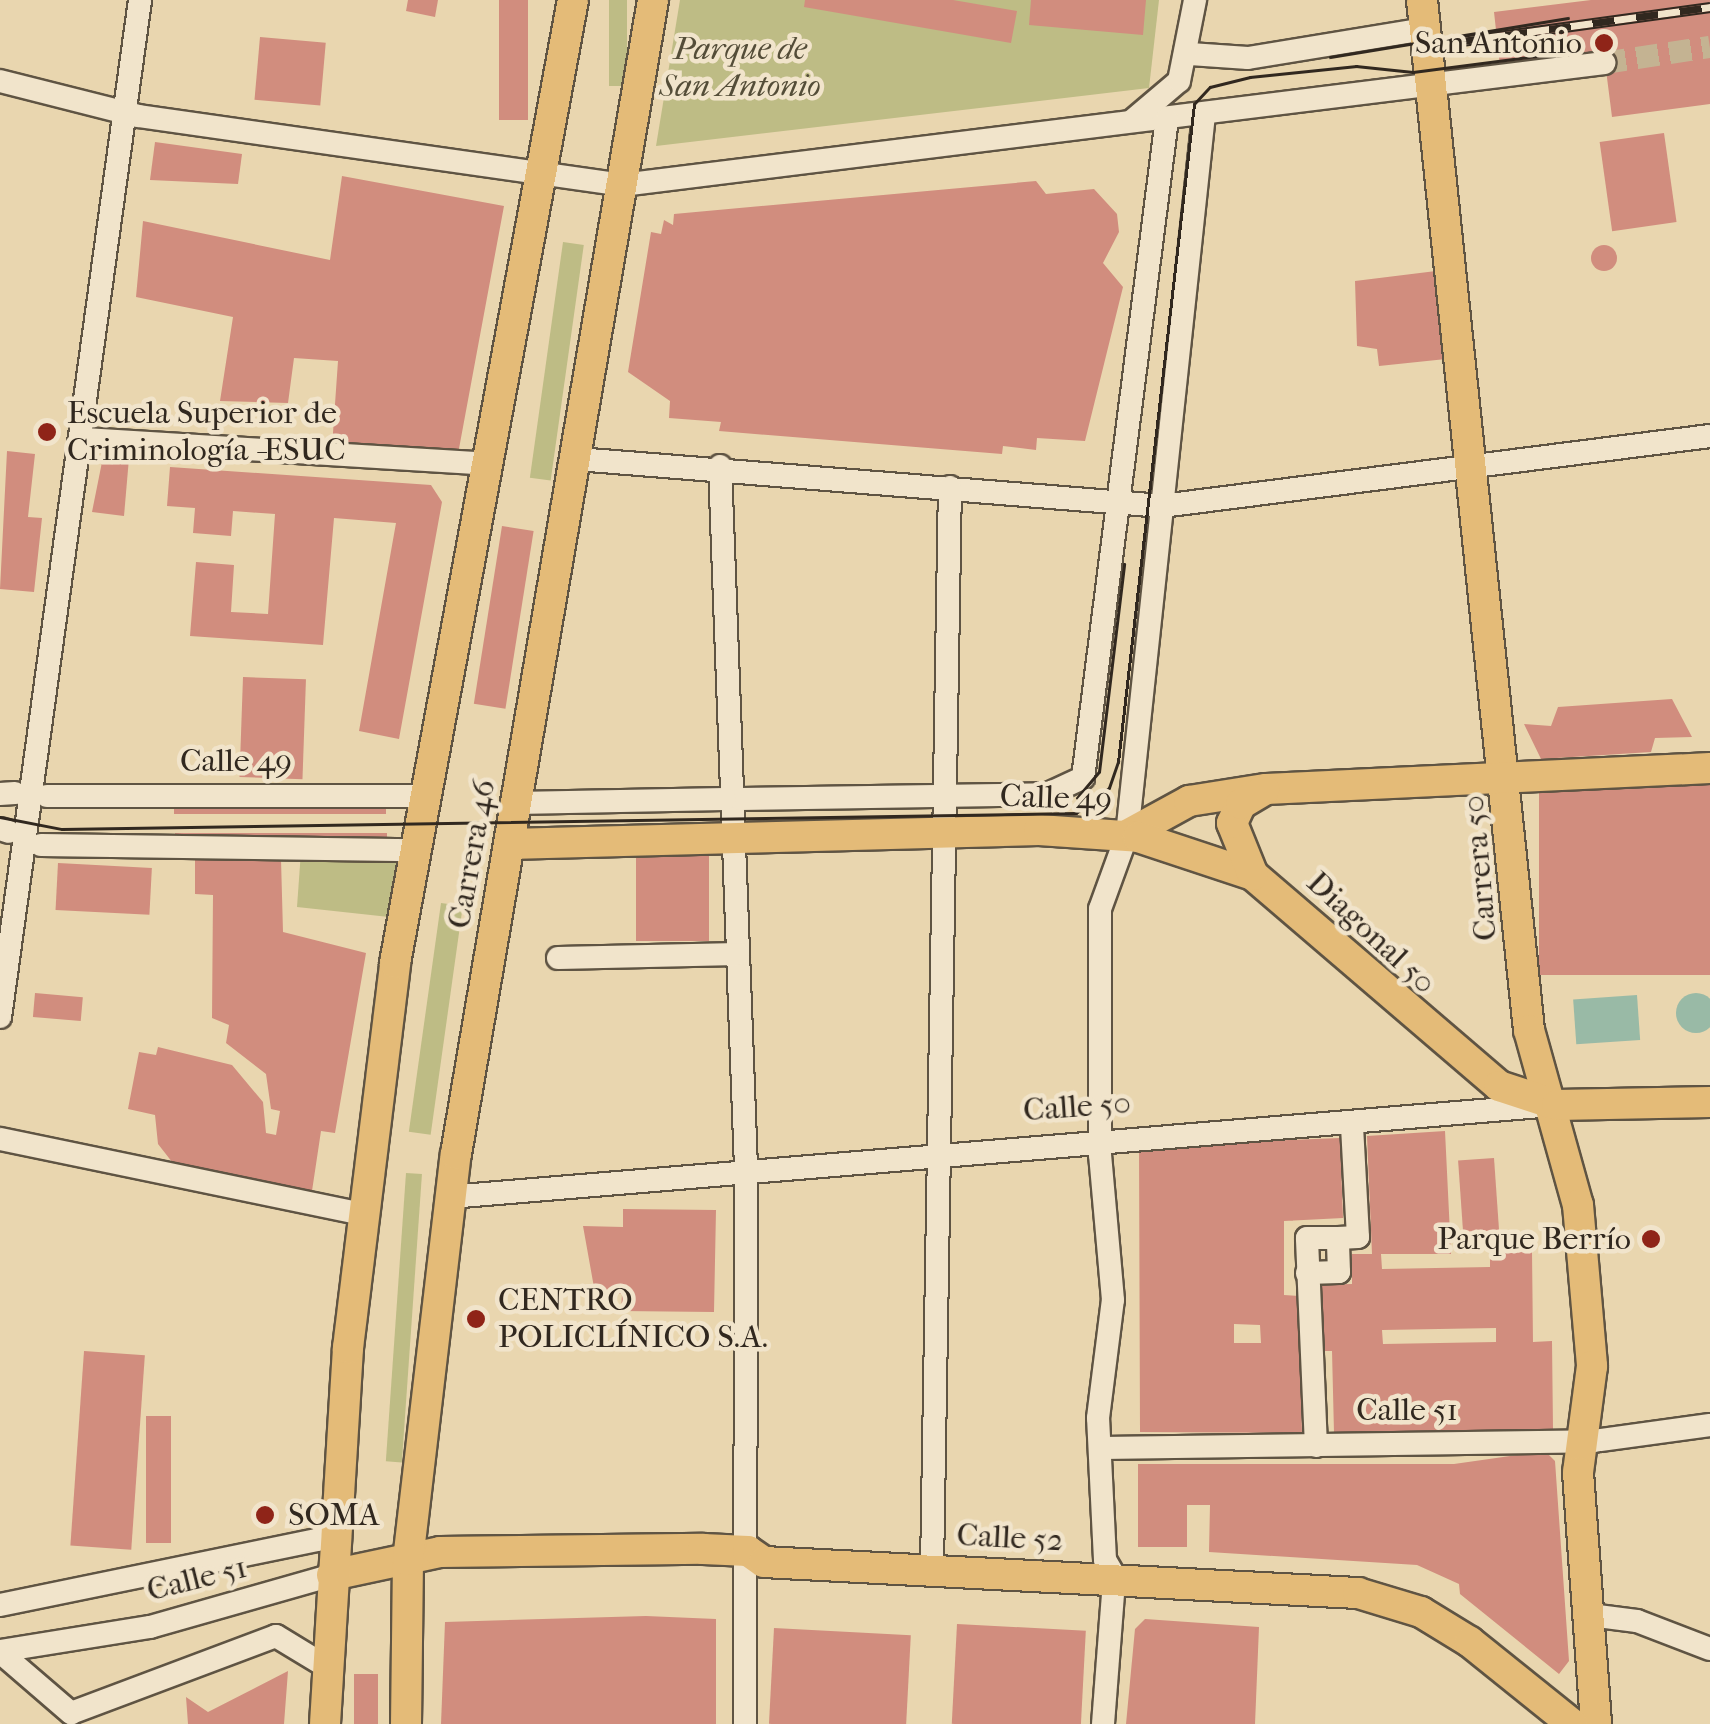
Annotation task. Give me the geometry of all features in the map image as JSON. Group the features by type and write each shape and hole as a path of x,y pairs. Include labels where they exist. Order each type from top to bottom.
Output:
{"main road":[{"name":"Carrera 46","path":"325,1724 332,1575 361,1214 414,850 573,0"},
{"name":"Carrera 46","path":"406,1724 408,1560 450,1197 652,0"},
{"name":"Carrera 50","path":"1424,15 1508,780 1529,1030 1557,1104 1578,1205 1592,1366 1580,1440 1596,1724"},
{"name":"Calle 49","path":"509,844 944,832 1126,835 1189,801 1266,789 1710,768"},
{"path":"1253,875 1232,823 1241,804 1266,789"},
{"name":"Diagonal 50","path":"1126,835 1253,875 1438,1041 1499,1086 1557,1104"},
{"name":"Calle 50","path":"1557,1104 1710,1102"},
{"name":"Calle 52","path":"408,1560 484,1550 748,1551 764,1562 932,1569 1114,1586 1390,1600 1470,1642 1572,1724"},
{"name":"Calle 51","path":"332,1575 408,1560"}],"street":[{"path":"0,1017 83,439 140,0"},
{"path":"1130,122 1172,90 1190,54 1195,0"},
{"path":"1190,54 1248,58 1424,15"},
{"path":"0,81 126,112 622,185 1433,88 1604,63"},
{"path":"1103,1724 1114,1586 1104,1560 1098,1396 1113,1300 1103,1140 1100,909 1126,835 1204,115"},
{"path":"1121,501 1167,118"},
{"path":"577,459 720,466 1162,506 1475,471 1710,436"},
{"path":"83,439 476,463"},
{"path":"720,466 746,1169 745,1724"},
{"path":"932,1569 950,486"},
{"name":"Calle 49","path":"516,803 944,796 1074,787 1089,767 1121,501"},
{"name":"Calle 49","path":"47,796 424,796"},
{"path":"40,846 414,850"},
{"path":"558,958 738,954"},
{"name":"Calle 50","path":"450,1197 1103,1140 1352,1125 1557,1104"},
{"path":"1316,1446 1307,1238 1358,1237 1352,1125"},
{"path":"0,1139 361,1214"},
{"name":"Calle 51","path":"1102,1448 1580,1440 1710,1425"},
{"name":"Calle 51","path":"0,1605 317,1540 336,1527"},
{"name":"Calle 51","path":"0,1652 150,1628 332,1575"},
{"path":"1590,1615 1710,1649"},
{"name":"Calle 51","path":"0,1652 71,1713 276,1636 326,1667"}],"green space":[{"path":"609,0 627,0 627,86 609,86"},
{"name":"Parque de San Antonio","path":"680,0 1159,0 1149,88 656,146"},
{"path":"563,242 584,245 551,481 530,478"},
{"path":"400,850 389,917 297,907 301,851"},
{"path":"441,903 463,906 431,1135 409,1132"},
{"path":"406,1173 422,1174 402,1462 386,1461"}],"shaded area":[{"path":"1696,993 1710,999 1716,1013 1710,1027 1696,1033 1682,1027 1676,1013 1682,999"},
{"path":"1637,995 1640,1040 1576,1044 1573,999"}],"building":[{"path":"408,0 438,0 435,17 406,11"},
{"path":"499,0 528,0 528,120 499,120"},
{"path":"805,0 953,0 1017,11 1011,43 804,7"},
{"path":"1031,0 1146,0 1143,35 1029,25"},
{"name":"San Antonio","path":"1591,0 1710,0 1710,104 1612,117 1605,62 1501,75 1494,12"},
{"path":"260,37 326,43 320,106 255,100"},
{"path":"1664,133 1677,222 1612,231 1600,142"},
{"path":"155,142 242,154 238,184 150,180"},
{"path":"342,176 504,206 458,454 332,447 338,361 294,358 288,403 220,401 233,317 136,297 143,221 330,260"},
{"path":"1036,181 1046,194 1094,189 1117,214 1119,232 1103,263 1123,287 1085,441 1037,438 1036,450 1003,446 1002,454 719,431 721,422 669,418 670,401 628,372 651,232 661,234 664,220 673,225 674,214"},
{"path":"1604,245 1613,249 1617,258 1613,267 1604,271 1595,267 1591,258 1595,249"},
{"path":"1436,271 1446,359 1379,366 1377,349 1357,346 1355,281"},
{"path":"7,451 35,454 28,517 42,518 34,592 0,589"},
{"path":"103,457 129,458 124,516 92,512"},
{"path":"170,467 431,485 442,502 399,739 359,731 396,523 334,518 323,645 190,636 196,562 234,565 231,612 268,614 275,514 233,511 231,536 193,533 195,508 167,506"},
{"path":"502,526 534,531 505,709 474,704"},
{"path":"243,677 306,679 302,779 240,777"},
{"path":"1672,699 1692,737 1655,738 1651,752 1541,759 1524,724 1551,726 1558,707"},
{"path":"1539,783 1710,783 1710,975 1539,975"},
{"path":"174,802 386,802 386,814 174,814"},
{"path":"175,833 387,833 387,845 175,845"},
{"path":"636,855 709,855 709,941 636,941"},
{"path":"195,858 281,859 283,932 366,953 335,1133 321,1131 312,1191 269,1182 267,1191 176,1167 158,1144 155,1115 128,1109 139,1052 156,1055 158,1047 232,1065 263,1102 266,1133 276,1135 280,1111 271,1109 266,1074 226,1043 229,1025 212,1018 213,895 195,894"},
{"path":"58,863 152,868 149,915 56,910"},
{"path":"35,993 83,997 81,1021 33,1017"},
{"path":"1445,1131 1451,1254 1381,1254 1382,1269 1490,1267 1490,1251 1532,1251 1533,1342 1552,1341 1553,1429 1334,1433 1332,1351 1318,1351 1317,1285 1352,1284 1352,1254 1372,1254 1367,1136","holes":["1496,1328 1496,1342 1383,1344 1382,1330"]},
{"path":"1340,1138 1343,1218 1284,1221 1284,1295 1299,1296 1302,1433 1140,1432 1139,1146","holes":["1234,1324 1260,1325 1261,1343 1234,1343"]},
{"path":"1494,1158 1500,1239 1464,1241 1458,1161"},
{"path":"623,1209 716,1210 714,1312 621,1311 622,1294 595,1293 583,1226 623,1227"},
{"path":"84,1351 145,1355 131,1550 70,1546"},
{"path":"146,1416 171,1416 171,1543 146,1543"},
{"path":"1545,1451 1555,1461 1569,1661 1559,1674 1460,1594 1459,1584 1417,1565 1209,1552 1210,1505 1187,1505 1187,1547 1138,1547 1138,1464 1454,1464"},
{"path":"646,1616 716,1619 716,1724 441,1724 445,1622"},
{"path":"1145,1619 1259,1627 1255,1724 1126,1724 1135,1629"},
{"path":"957,1624 1086,1631 1081,1724 952,1724"},
{"path":"774,1628 911,1635 906,1724 769,1724"},
{"path":"288,1671 284,1724 188,1724 186,1697 208,1712"},
{"path":"354,1674 378,1674 378,1724 354,1724"}],"tunnel":[{"path":"1604,63 1710,47"}],"tram line":[{"path":"1330,57 1568,18"},
{"path":"0,817 62,829 1076,813 1109,788 1118,762 1194,104 1210,87 1250,77 1356,66 1413,72 1575,51"},
{"path":"1077,798 1099,772 1124,564"}],"railway":[{"path":"1440,44 1710,7"}],"place":[{"name":"San Antonio","path":"1604,43"},
{"name":"Escuela Superior de Criminología -ESUC","path":"47,432"},
{"name":"Parque Berrío","path":"1651,1239"},
{"name":"CENTRO POLICLÍNICO S.A.","path":"476,1319"},
{"name":"SOMA","path":"265,1515"}]}
